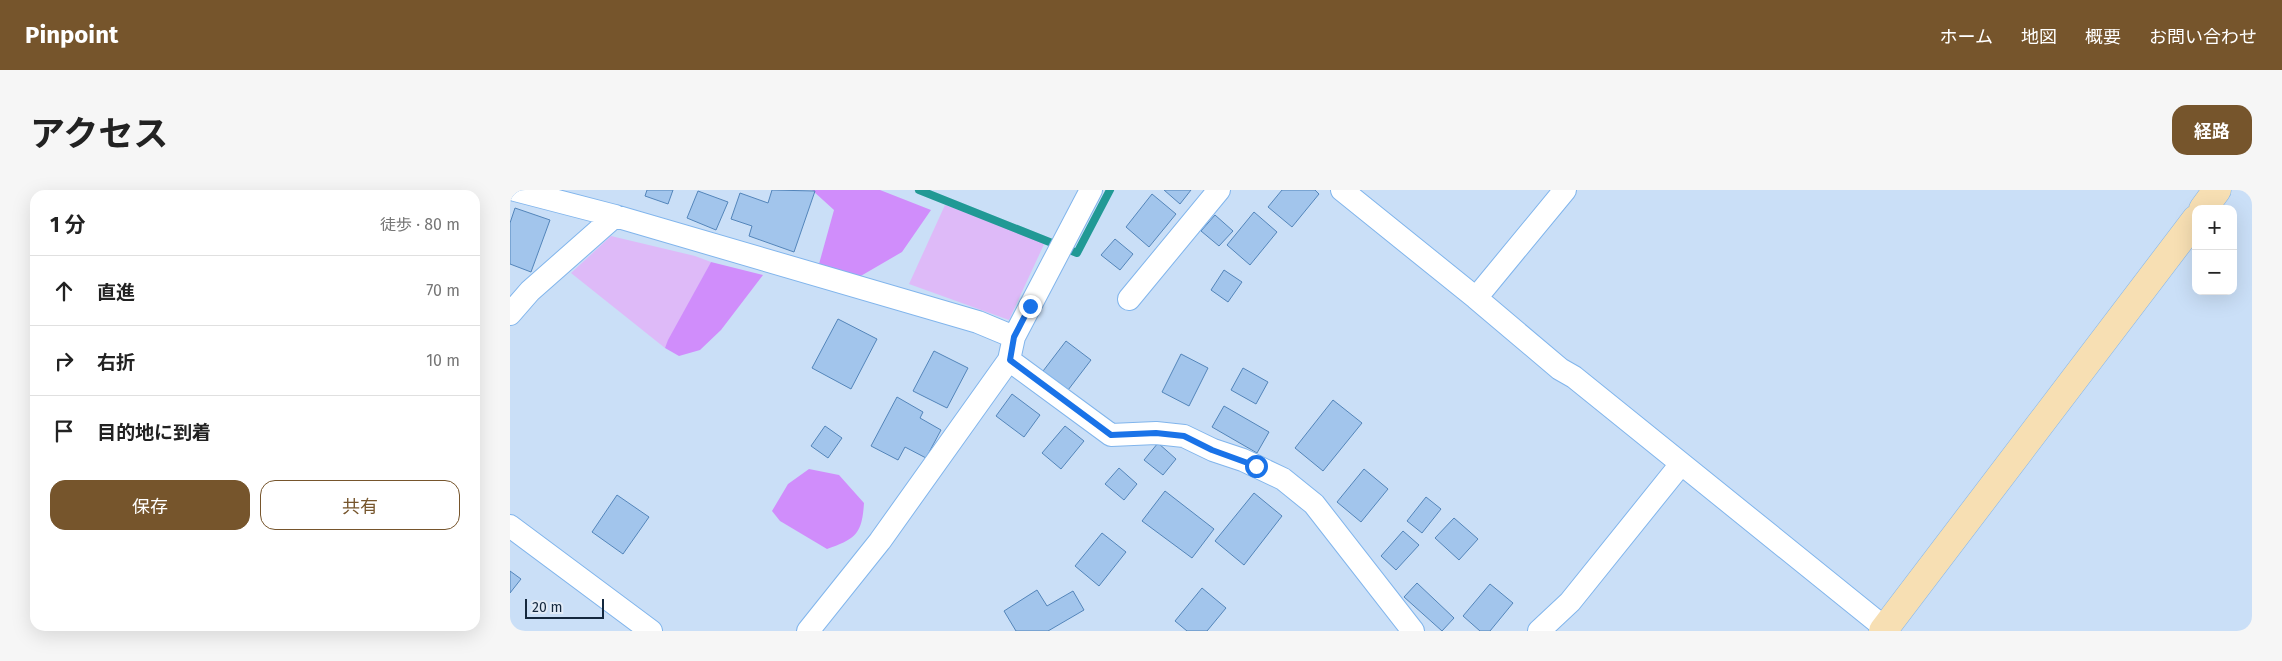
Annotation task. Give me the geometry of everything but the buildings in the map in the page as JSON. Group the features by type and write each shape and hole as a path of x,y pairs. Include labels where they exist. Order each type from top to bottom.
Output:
{"street":[{"path":"515,190 615,216 978,322 1014,337"},
{"path":"808,631 880,541 1010,360 1014,337 1091,190"},
{"path":"1129,299 1219,190"},
{"path":"1342,190 1476,298 1560,369 1574,377 1884,630 2192,224"},
{"path":"1476,298 1564,190"},
{"path":"2206,205 2218,190"},
{"path":"510,314 530,291 615,216"},
{"path":"1010,360 1111,435 1156,433 1184,436 1212,450 1243,460 1283,479 1314,504 1413,631"},
{"path":"1539,631 1570,602 1681,464"},
{"path":"510,526 651,631"}],"shaded area":[{"path":"812,190 880,190 931,210 902,252 859,277 819,264 834,210"},
{"path":"945,205 1046,240 1009,320 909,284"},
{"path":"611,236 695,256 711,262 665,348 571,273"},
{"path":"711,262 763,275 721,330 700,350 679,356 665,348"},
{"path":"809,469 839,475 864,503 859,529 855,534 844,542 827,549 780,521 772,511 788,484"}],"waterway":[{"path":"919,190 1077,253 1110,190"}],"route":[{"path":"1030,306 1014,337 1010,360 1074,410 1111,435 1156,433 1184,436 1212,450 1256,466"}]}
